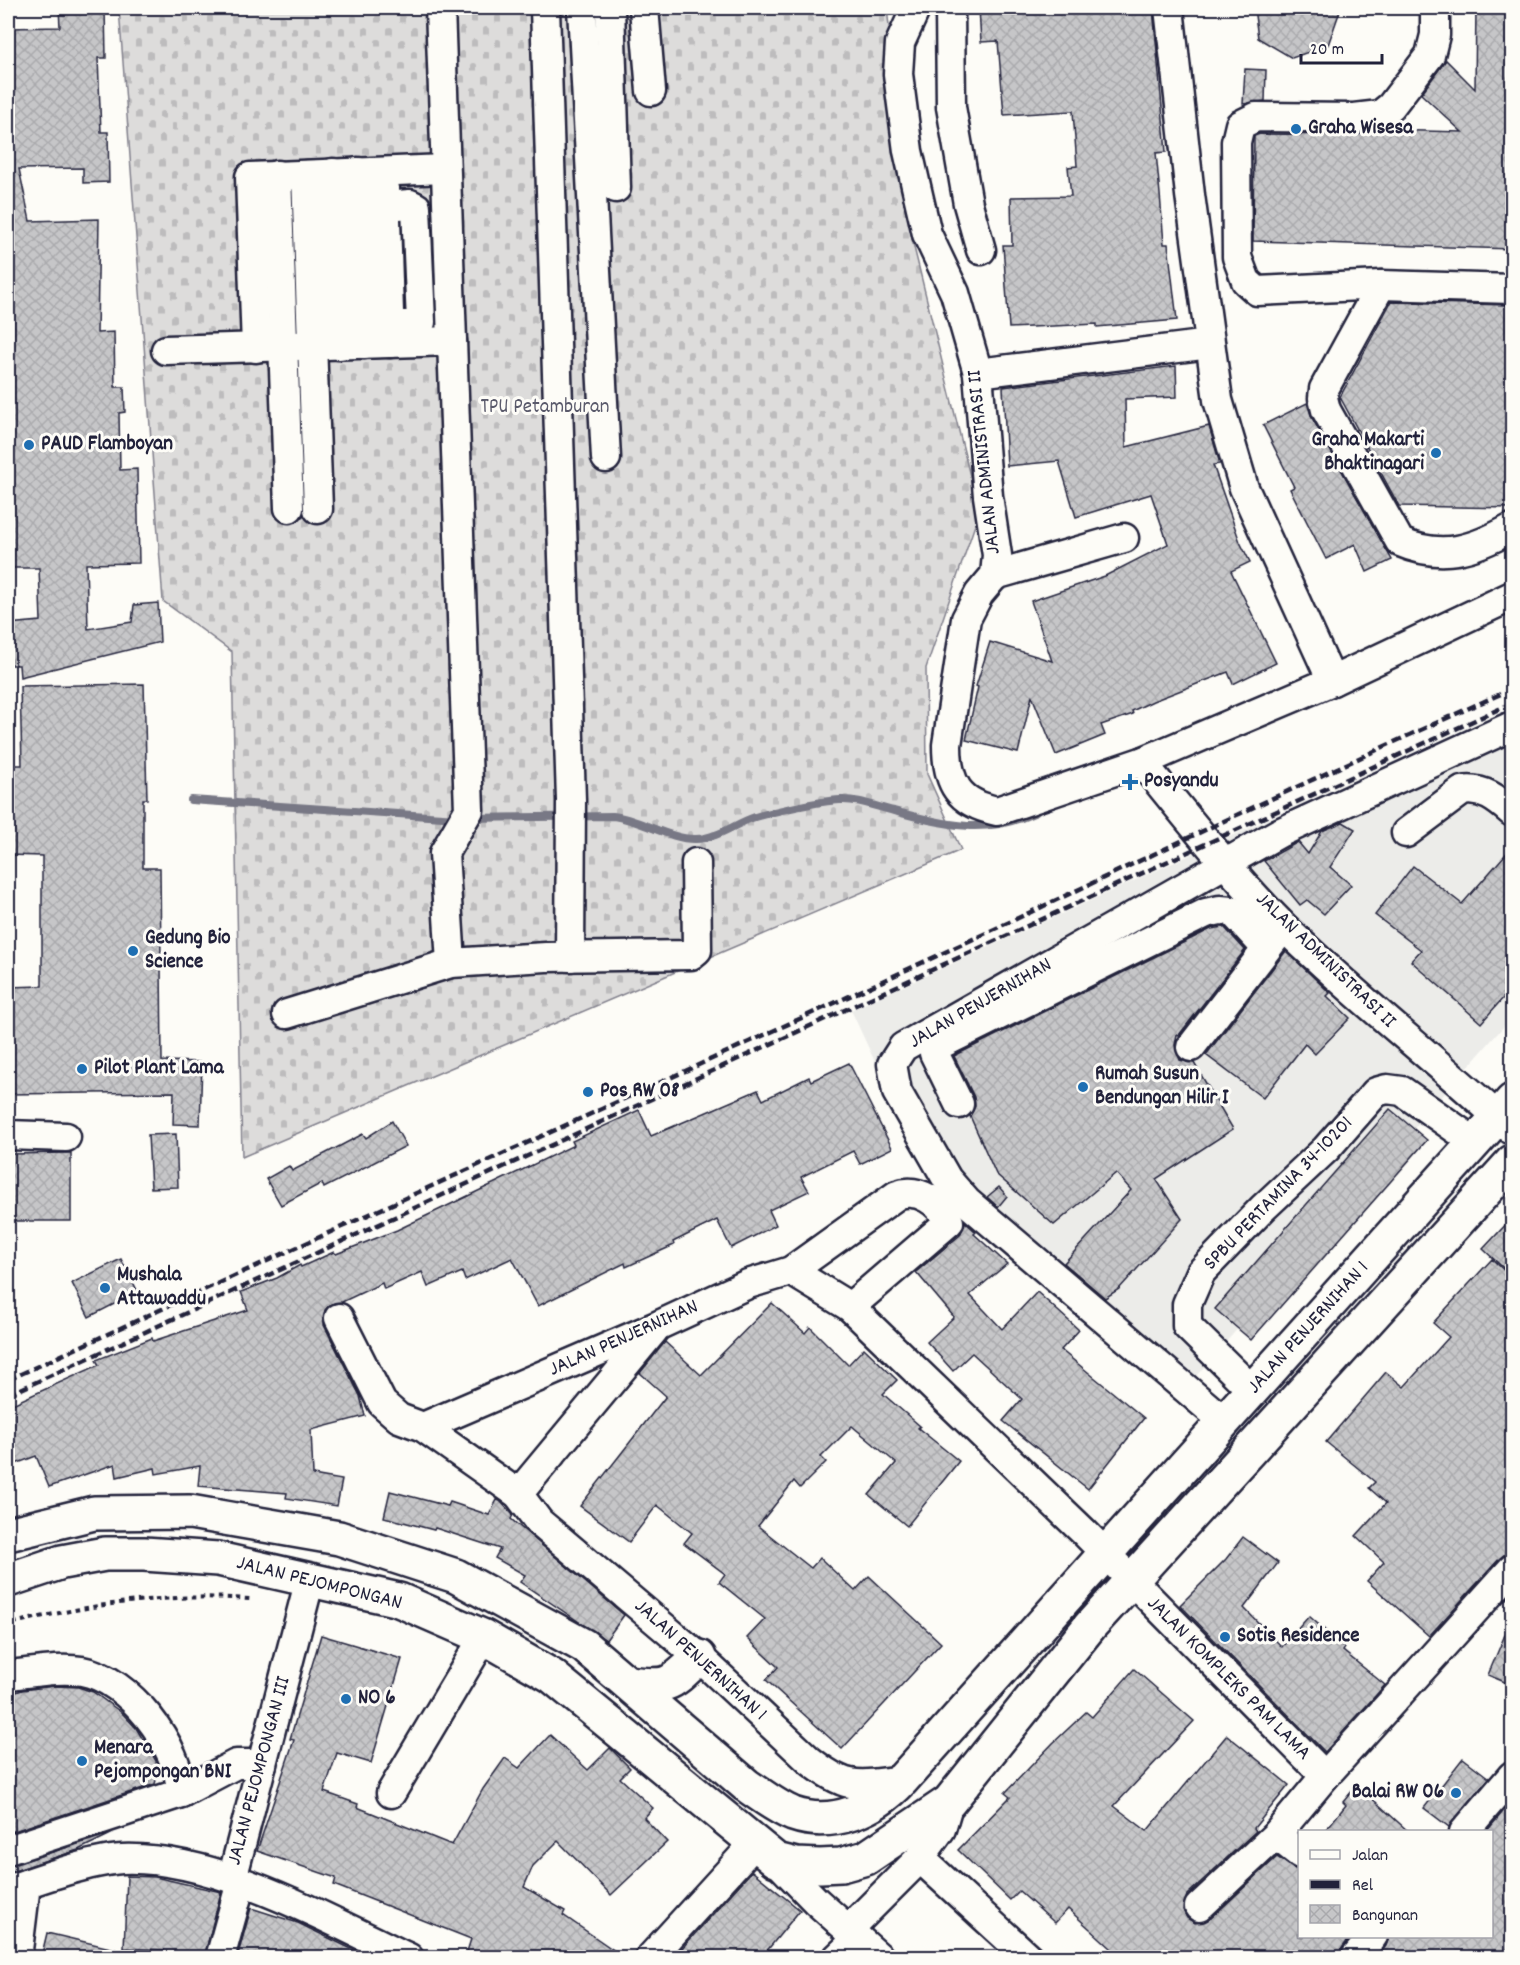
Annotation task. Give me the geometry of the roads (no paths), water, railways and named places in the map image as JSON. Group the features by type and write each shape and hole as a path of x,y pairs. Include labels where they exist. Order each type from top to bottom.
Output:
{"main road":[{"name":"JALAN PENJERNIHAN 1","path":"794,1814 820,1818 847,1816 888,1795 1476,1143 1508,1116"},
{"name":"JALAN PENJERNIHAN 1","path":"765,1852 796,1865 841,1865 866,1858 949,1802 1090,1626 1512,1162"},
{"name":"JALAN PEJOMPONGAN","path":"8,1534 94,1513 190,1512 339,1538 456,1576 584,1646 746,1785 794,1814"},
{"name":"JALAN PEJOMPONGAN","path":"10,1582 62,1562 105,1554 144,1554 218,1559 399,1600 484,1638 552,1676 765,1852"},
{"path":"1066,1600 1085,1608 1089,1615 1090,1626"},
{"path":"628,1683 653,1686 670,1684 699,1657"}],"street":[{"path":"440,8 469,810 444,857 451,963"},
{"path":"545,8 571,800 570,957"},
{"path":"582,8 606,458"},
{"path":"610,8 616,188"},
{"path":"644,8 651,91"},
{"path":"950,8 951,107 968,204 981,250"},
{"path":"1169,8 1190,195 1218,400 1244,488 1332,681"},
{"path":"1435,8 1435,35 1430,55 1391,106 1380,115 1354,118 1256,117 1240,126 1236,142 1237,257 1246,281 1257,291 1381,285 1512,289"},
{"name":"JALAN ADMINISTRASI II","path":"913,9 900,43 898,74 908,151 927,234 955,293 978,373 988,496 997,555 995,575 979,594 966,619 947,745 947,764 954,785 964,799 979,807 997,811 1144,761 1332,681 1512,596"},
{"path":"289,508 270,347 277,175 445,169"},
{"path":"318,509 359,341 386,206 345,173"},
{"path":"345,173 359,341"},
{"path":"345,173 359,341"},
{"path":"1381,285 1324,389 1323,398 1326,410 1400,542 1418,549 1442,553 1491,540 1512,528"},
{"path":"166,350 270,347 359,341 452,341"},
{"path":"978,373 1210,344"},
{"path":"995,575 1124,538"},
{"name":"JALAN PENJERNIHAN","path":"1225,1422 967,1202 947,1179 897,1092 892,1064 903,1047 1228,865 1279,833 1512,726"},
{"name":"JALAN ADMINISTRASI II","path":"1144,761 1150,772 1200,834 1228,865 1275,937 1444,1072 1508,1116"},
{"path":"1406,833 1462,791 1472,789 1483,791 1512,812"},
{"path":"286,1014 451,963 695,954 696,863"},
{"path":"959,1104 937,1063 934,1053 937,1046 1018,1004 1206,914 1220,910 1232,911 1275,937 1191,1047"},
{"path":"1416,1104 1444,1072"},
{"name":"SPBU PERTAMINA 34-10201","path":"1253,1391 1187,1326 1187,1304 1201,1272 1263,1208 1326,1149 1376,1092 1387,1089 1402,1091 1416,1104 1476,1143"},
{"path":"8,1135 66,1137"},
{"name":"JALAN PENJERNIHAN","path":"423,1426 657,1326 748,1284 791,1270 897,1195 916,1191 945,1215 949,1222 850,1307"},
{"path":"791,1270 850,1307 1106,1555 1131,1582"},
{"path":"339,1318 382,1403 399,1418 423,1426"},
{"path":"518,1494 657,1326"},
{"name":"JALAN PENJERNIHAN 1","path":"423,1426 518,1494 539,1522 699,1657 828,1775 848,1785 902,1780"},
{"path":"1199,1906 1275,1835 1325,1776 1512,1569"},
{"name":"JALAN PEJOMPONGAN III","path":"310,1579 263,1759 236,1880 409,1958"},
{"name":"JALAN KOMPLEKS PAM LAMA","path":"1131,1582 1325,1776"},
{"path":"391,1793 484,1638"},
{"path":"8,1675 80,1671 100,1676 132,1698 166,1741 181,1775 182,1792"},
{"path":"175,1761 185,1765 201,1765 239,1754 263,1759"},
{"path":"8,1850 182,1792 236,1764 263,1759"},
{"path":"1466,1830 1512,1776"},
{"path":"848,1942 920,1858 941,1829 949,1802"},
{"path":"1275,1835 1298,1853"},
{"path":"650,1958 765,1852"},
{"name":"JALAN PEJOMPONGAN","path":"765,1852 848,1942 880,1958"},
{"path":"920,1858 1029,1958"},
{"path":"17,1958 17,1887 122,1859 198,1866 236,1880 220,1958"},
{"path":"1355,1958 1371,1938"}],"waterway":[{"path":"191,800 457,818"},
{"path":"470,818 613,816 676,836 696,839 711,836 764,815 809,804 840,800 861,802 965,826 999,824 1036,812"}],"railway":[{"path":"8,1380 878,983 1512,689"},
{"path":"8,1395 1512,703"}],"place":[{"name":"Graha Wisesa","path":"1296,129"},
{"name":"PAUD Flamboyan","path":"29,445"},
{"name":"Graha Makarti Bhaktinagari","path":"1436,453"},
{"name":"Posyandu","path":"1130,782"},
{"name":"Gedung Bio Science","path":"133,951"},
{"name":"Pilot Plant Lama","path":"82,1069"},
{"name":"Rumah Susun Bendungan Hilir I","path":"1083,1087"},
{"name":"Pos RW 08","path":"588,1092"},
{"name":"Mushala Attawaddu","path":"105,1288"},
{"name":"Sotis Residence","path":"1225,1637"},
{"name":"NO 6","path":"346,1699"},
{"name":"Menara Pejompongan BNI","path":"82,1761"},
{"name":"Balai RW 06","path":"1456,1793"}],"park label":[{"name":"TPU Petamburan","path":"545,408"}]}
